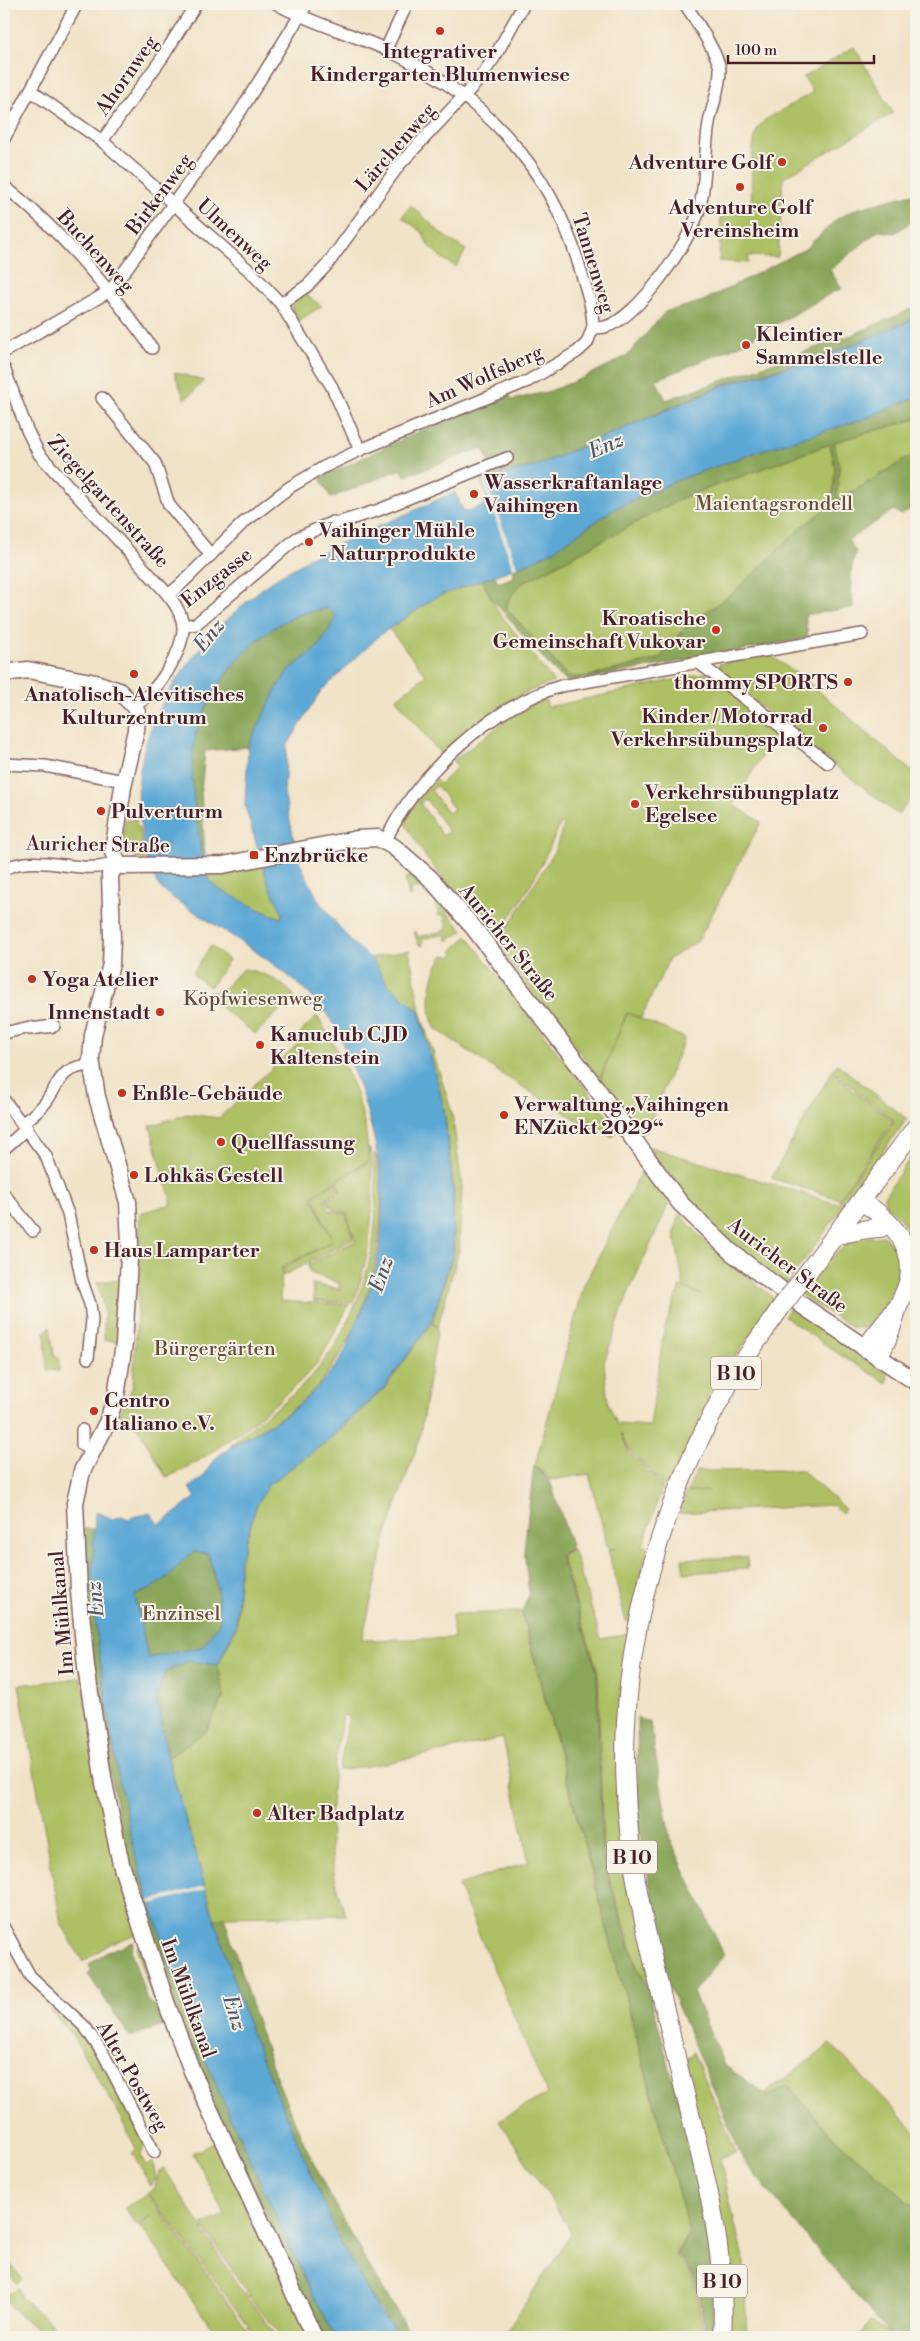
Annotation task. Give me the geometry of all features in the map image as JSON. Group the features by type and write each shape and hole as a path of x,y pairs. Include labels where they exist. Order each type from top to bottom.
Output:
{"main road":[{"name":"B 10","path":"722,2337 722,2281 715,2224 650,1947 633,1864 626,1791 627,1709 634,1645 642,1602 672,1504 699,1440 726,1388 779,1310 916,1127"},
{"path":"859,1205 881,1228 903,1241"},
{"path":"859,1205 887,1220 903,1241 910,1258 909,1277 899,1306 877,1331 872,1353"},
{"path":"836,1235 866,1228 881,1228"}],"street":[{"path":"4,139 77,4"},
{"name":"Ahornweg","path":"102,141 162,58 196,4"},
{"name":"Tannenweg","path":"277,4 386,49 422,69 464,96 484,112 516,145 545,184 574,246 587,292 594,327"},
{"name":"Birkenweg","path":"4,352 110,291 240,112 302,15 307,4"},
{"path":"386,49 407,4"},
{"name":"Lärchenweg","path":"280,304 308,285 327,265 400,164 464,96 494,58 524,4"},
{"path":"594,327 605,327 616,321 653,287 692,230 699,210 706,175 709,125 721,69 685,4"},
{"name":"Ulmenweg","path":"31,90 102,141 251,272 280,304 332,387 360,450"},
{"name":"Buchenweg","path":"4,186 53,228 81,256 110,291 152,348"},
{"name":"Am Wolfsberg","path":"168,594 243,523 290,487 324,467 360,450 528,381 577,352 587,343 594,327"},
{"name":"Ziegelgartenstraße","path":"4,368 27,430 39,454 168,594 183,626"},
{"path":"102,398 156,463 169,505 211,555"},
{"name":"Enzgasse","path":"134,706 146,699 167,670 179,650 183,626 196,624 301,535 333,522 337,523 379,510 507,458"},
{"path":"386,842 394,822 434,770 464,741 511,707 542,692 561,686 862,634"},
{"path":"699,663 828,763"},
{"path":"4,673 28,670 96,683 119,691 134,706 137,713 136,730 124,781 113,852 117,862"},
{"path":"4,764 45,766 124,781"},
{"name":"Auricher Straße","path":"4,869 24,862 104,868 117,862 126,867 223,864 350,840 378,838 386,842 404,854 430,878 473,927 594,1084 680,1203 731,1252 803,1306 916,1382"},
{"name":"Im Mühlkanal","path":"117,862 110,875 112,946 110,970 93,1035 97,1097 128,1202 130,1243 124,1344 117,1390 109,1419 91,1451 78,1484 75,1503 79,1591 95,1728 121,1864 182,2046 314,2337"},
{"path":"4,1033 30,1027 30,1029 54,1026"},
{"path":"4,1149 43,1105 63,1074 94,1057"},
{"path":"4,1100 25,1126 52,1167 68,1214 80,1275 90,1304 92,1320 88,1358"},
{"path":"4,1194 33,1231"},
{"path":"82,1430 82,1444 91,1451"},
{"name":"Alter Postweg","path":"4,1928 30,1976 85,2027 99,2048 154,2152"}],"green space":[{"name":"Adventure Golf","path":"854,47 893,113 783,178 778,257 748,256 748,263 719,261 721,212 751,213 753,150 758,128 765,120 813,92 804,77"},
{"path":"916,193 916,219 895,233 878,231 830,270 842,289 833,292 740,345 656,380 666,400 852,335 916,307 916,318 824,356 727,383 539,465 485,479 484,473 492,470 483,448 405,476 401,469 331,498 320,478 420,431 510,396 512,400 550,391 583,378 627,356 665,312 703,301 805,249 837,219 856,209"},
{"path":"411,205 444,236 466,250 456,267 443,259 428,245 423,233 402,217"},
{"path":"311,290 307,296 322,306 298,321 292,310 293,302"},
{"path":"174,372 204,381 185,400"},
{"path":"916,397 916,419 834,442 839,467 837,497 840,499 916,453 916,506 901,515 894,510 848,540 856,552 851,579 854,607 805,615 808,638 569,682 558,675 491,598 482,580 495,575 498,583 514,577 512,569 554,550 614,509 678,480 759,451 864,419","holes":["830,444 835,468 832,504 801,528 733,593 689,624 659,659 586,677 568,677 507,609 508,600 521,584 684,497"]},
{"path":"916,419 916,453 840,499 837,497 839,467 834,442"},
{"name":"Maientagsrondell","path":"830,444 835,468 832,504 801,529 733,593 689,624 659,659 585,677 568,677 507,609 508,600 521,584 684,497"},
{"path":"482,580 497,610 554,682 523,695 494,712 441,755 396,699 426,675 389,629 436,597"},
{"path":"327,608 337,616 318,647 288,671 277,688 248,747 205,751 201,791 205,857 202,857 193,802 191,761 198,728 206,708 216,689 229,671 259,639 276,626 294,617"},
{"name":"Kinder / Motorrad Verkehrsübungsplatz","path":"768,654 806,680 916,775 916,792 898,815 718,673 719,664"},
{"path":"705,673 779,726 733,805 761,822 698,941 669,959 641,1018 627,1013 600,1078 490,938 499,937 507,929 555,850 564,825 560,824 548,852 513,913 494,936 489,936 466,900 452,889 427,859 403,820 435,779 440,784 457,767 453,761 526,708 545,699 548,707","holes":["437,786 454,809 448,813 431,790","426,799 449,832 443,836 420,803"]},
{"path":"136,819 145,859 136,859 135,854 130,853 123,845 125,821"},
{"path":"263,865 268,883 284,914 281,918 226,894 212,885 203,872"},
{"path":"414,876 424,884 463,931 449,940 447,940 445,934 422,939 423,946 418,944 414,932 416,931 418,937 447,930 444,915 439,916 435,899 425,894 423,886 410,889 411,897 409,897 405,878"},
{"path":"467,936 618,1130 613,1137 587,1126 505,1076 436,1029 430,1002 435,971 444,955 451,957 454,953 452,951"},
{"path":"211,946 229,960 210,987 192,974"},
{"path":"409,950 420,1011 452,1113 462,1187 459,1250 438,1326 432,1323 454,1252 454,1191 444,1108 419,1011 386,982 371,958"},
{"name":"Köpfwiesenweg","path":"244,969 272,978 295,996 255,1034 204,994 223,990"},
{"path":"627,1013 685,1038 646,1131 639,1135 600,1079"},
{"name":"Bürgergärten","path":"317,1016 339,1054 351,1080 361,1108 369,1160 311,1196 331,1237 313,1196 336,1182 339,1190 324,1198 329,1210 346,1214 353,1239 283,1276 283,1268 333,1241 282,1267 280,1301 349,1305 320,1359 293,1388 272,1407 224,1443 181,1471 166,1477 138,1428 118,1417 133,1386 140,1213 172,1204 150,1126 187,1114 219,1118 303,1039 299,1034"},
{"path":"837,1064 907,1119 844,1204 838,1202 895,1121 832,1071"},
{"path":"831,1073 893,1121 839,1199 771,1178"},
{"path":"650,1147 844,1206 785,1286 733,1248 683,1196 649,1149"},
{"path":"369,1148 372,1163 371,1223 367,1255 353,1303 314,1301 312,1284 339,1289 339,1283 310,1273 308,1265 355,1241 347,1213 331,1208 326,1199 341,1191 337,1181 369,1161"},
{"path":"916,1150 916,1236 913,1237 899,1217 885,1205 884,1196"},
{"path":"374,1153 379,1165 381,1181 379,1237 369,1286 362,1310 352,1333 340,1355 309,1395 281,1417 230,1447 298,1390 313,1375 338,1340 349,1319 358,1298 371,1256 376,1216"},
{"path":"644,1166 670,1201 627,1296 604,1363 608,1403 617,1424 650,1426 664,1330 680,1287 703,1295 684,1287 674,1232 680,1214 706,1243 776,1300 741,1348 717,1387 718,1389 669,1490 629,1450 621,1433 628,1451 663,1486 643,1546 648,1546 630,1623 626,1622 608,1550 615,1549 608,1549 589,1474 551,1480 535,1465 584,1285"},
{"path":"884,1236 894,1249 899,1261 900,1273 892,1295 867,1328 853,1328 800,1294 817,1269 855,1238"},
{"path":"122,1280 119,1341 104,1340 104,1310 97,1282"},
{"path":"790,1308 888,1374 887,1383 839,1354 784,1316"},
{"path":"431,1324 438,1327 419,1440 387,1532 362,1640 454,1638 452,1614 521,1612 689,2232 675,2255 683,2261 693,2280 699,2304 703,2337 503,2337 572,2233 499,2120 547,2094 458,1885 529,1862 503,1738 387,1763 339,1770 349,1716 343,1715 332,1790 331,1842 333,1868 338,1892 346,1915 224,1917 215,1921 168,1758 206,1731 224,1696 218,1665 237,1626 240,1560 256,1507 268,1485 326,1442 385,1388"},
{"path":"50,1327 54,1355 59,1358 59,1371 47,1370 45,1332"},
{"path":"534,1465 550,1481 572,1548 560,1555 597,1672 602,1857 636,1967 649,1990 696,2168 712,2244 717,2329 705,2333 695,2279 684,2261 676,2254 689,2232 522,1612 529,1593 524,1550"},
{"path":"801,1470 845,1509 842,1513 833,1505 679,1513 686,1493 708,1491 687,1492 696,1471"},
{"path":"84,1529 96,1529 92,1590 100,1660 118,1775 136,1857 173,1974 197,2040 309,2287 336,2337 324,2337 319,2330 195,2063 129,1868 99,1720 83,1565"},
{"path":"573,1549 601,1639 630,1633 622,1685 653,1988 650,1989 637,1967 603,1857 598,1672 561,1555"},
{"name":"Enzinsel","path":"194,1552 208,1553 217,1587 220,1622 202,1647 148,1658 135,1596 166,1578"},
{"path":"747,1557 748,1569 684,1573 682,1559"},
{"path":"188,1661 218,1665 224,1696 206,1731 168,1758 157,1698 165,1673"},
{"path":"81,1678 137,1934 111,1943 83,1962 61,1923 19,1685"},
{"path":"637,1717 650,1723 670,1839 724,1955 693,1992 724,2065 768,2096 788,2085 831,2135 916,2209 916,2337 894,2337 888,2333 744,2162 670,1988 638,1824"},
{"path":"224,1917 265,2048 300,2135 350,2234 408,2329 418,2337 401,2337 390,2323 361,2279 328,2217 250,2030 215,1921"},
{"path":"134,1942 131,1951 147,2000 155,2006 161,2007 168,2023 130,2037 88,1974 91,1971 89,1964 94,1960 110,1951"},
{"path":"139,1945 157,2000 152,1997 137,1950"},
{"path":"54,2006 81,2034 115,2088 144,2144 141,2156 146,2166 153,2162 156,2179 151,2186 132,2153 137,2150 112,2102 73,2036 50,2010"},
{"path":"831,2044 916,2133 916,2209 831,2135 788,2085 768,2096 765,2093"},
{"path":"693,2052 736,2152 720,2158 744,2263 747,2337 729,2337 683,2063"},
{"path":"219,2141 309,2337 283,2337 257,2307 202,2225 225,2215 193,2153"},
{"path":"164,2168 239,2287 278,2337 257,2337 148,2192 155,2188 159,2171"},
{"path":"148,2194 252,2336 218,2337 140,2225 151,2216 137,2225 125,2208"},
{"path":"4,2256 22,2279 17,2284 4,2266"},
{"path":"18,2288 22,2298 67,2337 45,2337 4,2301 4,2297"},
{"path":"870,2321 892,2337 859,2337"}],"water":[{"name":"Enz","path":"916,318 916,397 864,419 759,451 678,480 614,509 554,550 529,563 436,597 380,635 321,691 287,746 284,793 298,859 318,900 351,942 371,958 386,982 419,1011 444,1108 453,1192 453,1252 431,1323 384,1388 326,1442 268,1485 256,1507 240,1560 236,1625 218,1665 188,1661 165,1672 157,1698 168,1758 215,1921 250,2030 341,2244 379,2311 401,2337 336,2337 309,2287 224,2103 197,2040 173,1974 136,1857 118,1775 100,1660 92,1590 95,1513 113,1519 122,1516 128,1519 150,1513 159,1525 196,1497 189,1488 203,1477 216,1458 298,1406 340,1360 370,1290 378,1258 382,1226 382,1194 378,1161 363,1097 342,1042 327,1013 283,971 170,896 154,879 148,861 141,826 138,789 143,754 154,720 171,689 192,659 216,631 242,606 274,580 308,558 455,492 464,512 484,506 484,503 488,501 481,480 539,465 727,384 824,357","holes":["327,608 337,617 318,647 288,671 277,688 248,747 245,806 268,883 283,914 281,918 262,911 217,888 207,876 202,861 194,799 192,779 193,749 197,730 215,690 243,654 276,626 298,615","194,1552 208,1553 217,1587 220,1622 202,1647 148,1658 135,1596 166,1578"]}],"pier":[{"path":"485,479 517,567 515,568 513,568 482,480"},
{"path":"205,1886 206,1889 150,1904 149,1901"}],"place":[{"name":"Integrativer Kindergarten Blumenwiese","path":"440,31"},
{"name":"Adventure Golf","path":"782,162"},
{"name":"Adventure Golf Vereinsheim","path":"740,187"},
{"name":"Kleintier Sammelstelle","path":"746,345"},
{"name":"Wasserkraftanlage Vaihingen","path":"474,494"},
{"name":"Vaihinger Mühle - Naturprodukte","path":"309,542"},
{"name":"Kroatische Gemeinschaft Vukovar","path":"716,630"},
{"name":"Anatolisch-Alevitisches Kulturzentrum","path":"134,674"},
{"name":"thommy SPORTS","path":"848,682"},
{"name":"Kinder / Motorrad Verkehrsübungsplatz","path":"823,728"},
{"name":"Verkehrsübungplatz Egelsee","path":"635,804"},
{"name":"Pulverturm","path":"101,811"},
{"name":"Enzbrücke","path":"254,855"},
{"name":"Yoga Atelier","path":"32,979"},
{"name":"Innenstadt","path":"160,1012"},
{"name":"Kanuclub CJD Kaltenstein","path":"260,1045"},
{"name":"Enßle-Gebäude","path":"122,1093"},
{"name":"Verwaltung „Vaihingen ENZückt 2029“","path":"504,1115"},
{"name":"Quellfassung","path":"221,1142"},
{"name":"Lohkäs Gestell","path":"134,1175"},
{"name":"Haus Lamparter","path":"94,1250"},
{"name":"Centro Italiano e.V.","path":"94,1411"},
{"name":"Alter Badplatz","path":"257,1813"}]}
